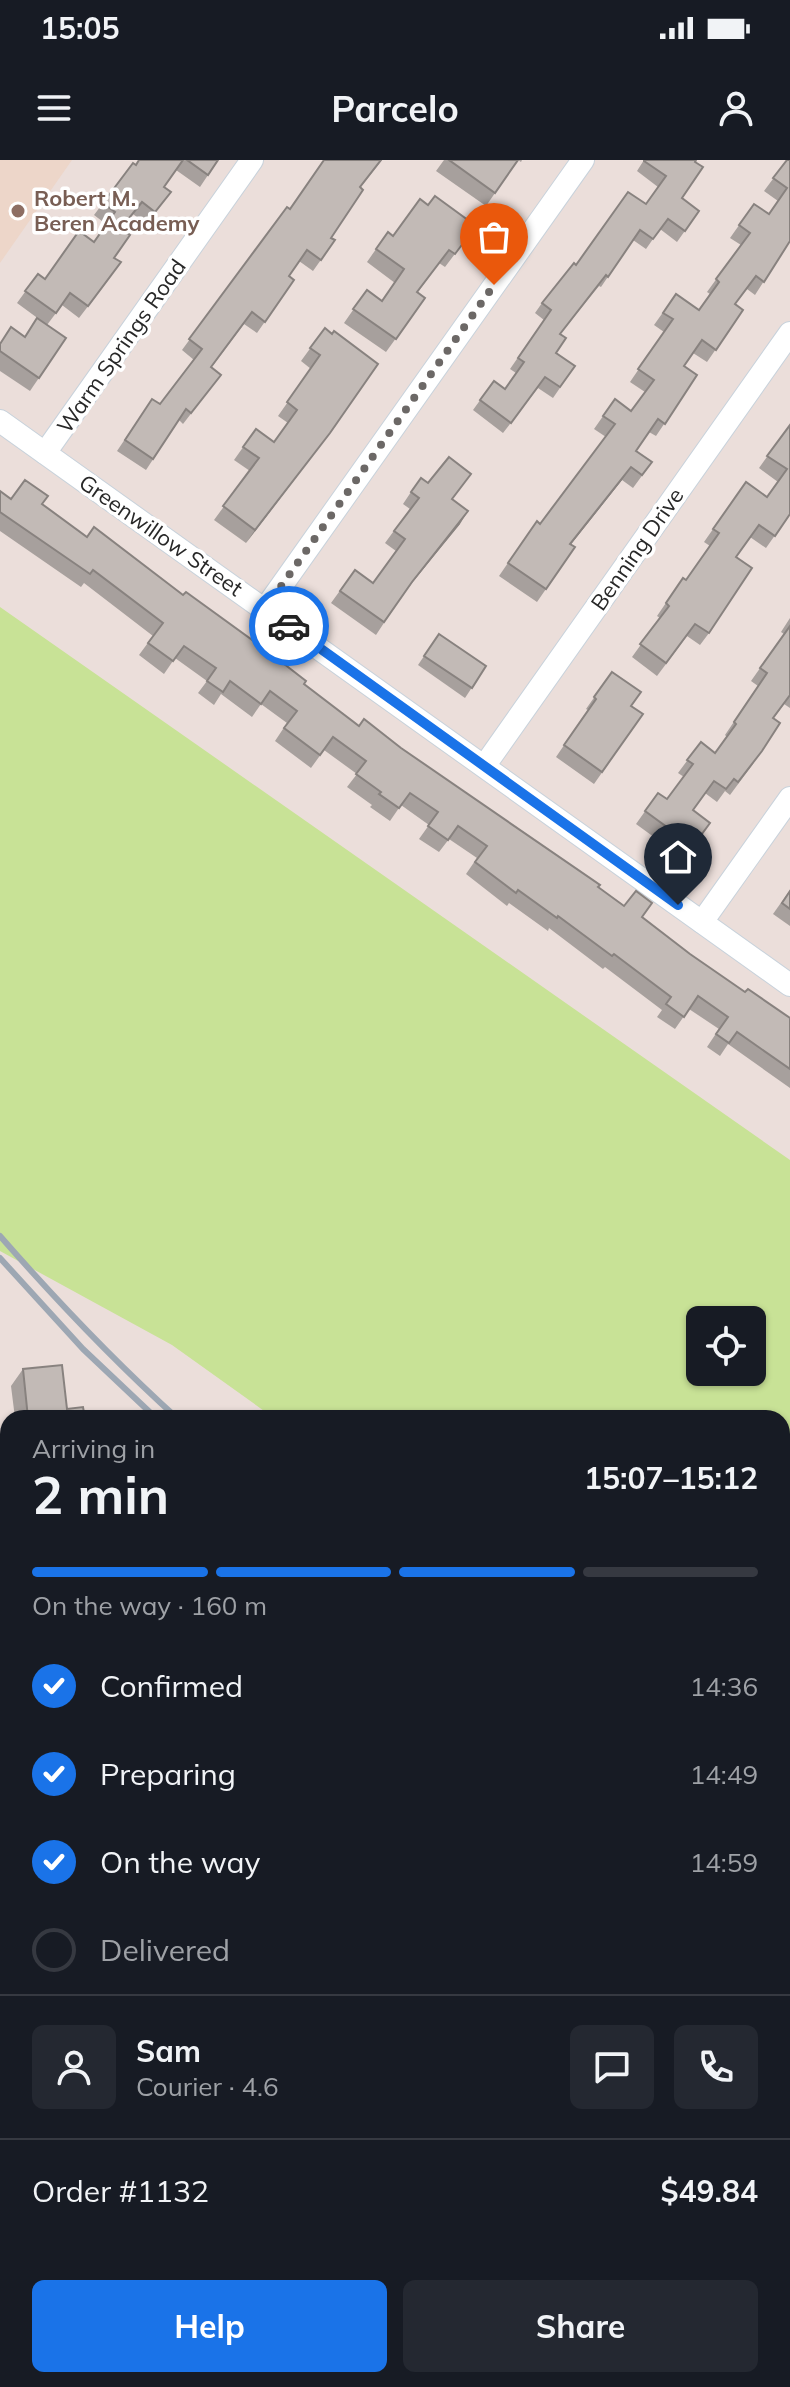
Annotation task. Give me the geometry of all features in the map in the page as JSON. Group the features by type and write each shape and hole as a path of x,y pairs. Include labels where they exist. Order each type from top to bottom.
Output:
{"street":[{"name":"Warm Springs Road","path":"45,453 252,160"},
{"path":"265,609 583,160"},
{"name":"Benning Drive","path":"485,765 790,333"},
{"name":"Greenwillow Street","path":"0,421 790,985"},
{"path":"702,922 790,798"}],"shaded area":[{"name":"Robert M. Beren Academy","path":"0,160 72,160 0,263"}],"green space":[{"path":"0,607 790,1160 790,1410 263,1410 172,1345 0,1251"}],"building":[{"path":"139,160 183,160 164,187 171,192 155,212 142,202 121,228 130,235 114,258 121,262 88,306 70,293 56,313 25,291 38,274 45,279 79,231 94,242 115,212 103,203 133,163 136,165"},
{"path":"187,160 218,160 208,175"},
{"path":"324,160 381,160 360,187 363,190 331,238 335,240 321,260 307,250 289,276 294,280 265,322 252,312 211,367 221,375 191,413 186,409 153,459 125,440 152,399 160,404 202,349 189,339"},
{"path":"449,160 518,160 495,193"},
{"path":"644,160 696,160 703,167 682,198 699,211 685,231 668,219 653,239 640,230 608,277 606,275 560,334 566,338 556,353 575,366 560,387 545,377 511,423 480,400 494,381 505,389 524,362 518,358 551,310 542,303 574,263 576,265 628,192 646,204 666,176"},
{"path":"790,160 790,241 764,282 756,276 735,304 743,310 716,350 702,340 684,366 697,375 665,424 658,419 636,451 652,462 642,475 631,467 570,544 575,547 546,589 508,563 537,521 540,524 615,424 603,416 615,399 631,411 654,380 638,369 673,319 663,313 676,294 699,310 719,282 716,279 750,233 739,225 754,204 769,214 787,188 773,178"},
{"path":"435,196 476,226 455,254 449,250 417,292 425,298 396,339 353,309 367,290 382,301 404,269 376,249 388,232 393,236 420,199 428,205"},
{"path":"37,318 66,338 39,378 0,351 0,344 11,327 25,337"},
{"path":"325,328 332,334 334,331 378,364 330,433 255,530 223,506 259,458 243,447 256,429 274,442 297,410 287,402 320,355 310,348"},
{"path":"790,425 790,514 775,536 759,525 736,557 752,568 709,633 695,624 666,663 640,644 669,606 666,603 683,578 686,580 719,533 713,529 746,482 767,497 787,469 767,456"},
{"path":"449,457 471,474 452,499 468,511 384,622 340,591 355,570 373,583 405,539 394,531 419,498 411,492 421,478 428,483"},
{"path":"25,480 48,496 42,504 87,537 94,527 183,595 186,592 266,650 359,726 364,719 401,748 600,885 598,887 624,906 636,891 652,903 642,917 745,992 748,989 790,1018 790,1069 737,1032 729,1043 716,1034 728,1017 698,996 684,1017 666,1004 671,997 614,954 612,956 518,890 516,893 475,862 487,846 458,826 448,840 428,826 438,812 410,793 399,808 379,794 381,792 356,774 366,761 333,737 320,755 284,728 297,711 270,691 261,704 230,681 223,692 207,681 216,668 184,646 173,661 148,643 163,623 93,570 90,574 0,512 0,491 11,499"},
{"path":"790,626 790,695 773,718 780,723 738,782 734,779 726,789 714,781 693,810 710,823 693,846 645,811 658,793 667,799 693,764 687,760 701,742 715,753 767,673 760,668"},
{"path":"439,634 486,666 472,688 424,656"},
{"path":"612,672 641,692 631,706 643,714 602,772 564,745"},
{"path":"790,891 790,909 782,903"},
{"path":"62,1365 67,1409 83,1407 84,1410 27,1410 23,1369"}],"railway":[{"path":"0,1236 86,1330 168,1410"},
{"path":"0,1258 83,1349 148,1410"}],"way so far":[{"path":"289,626 265,609 494,285"}],"place":[{"name":"Robert M. Beren Academy","path":"18,211"}],"route":[{"path":"289,626 678,905"}]}
